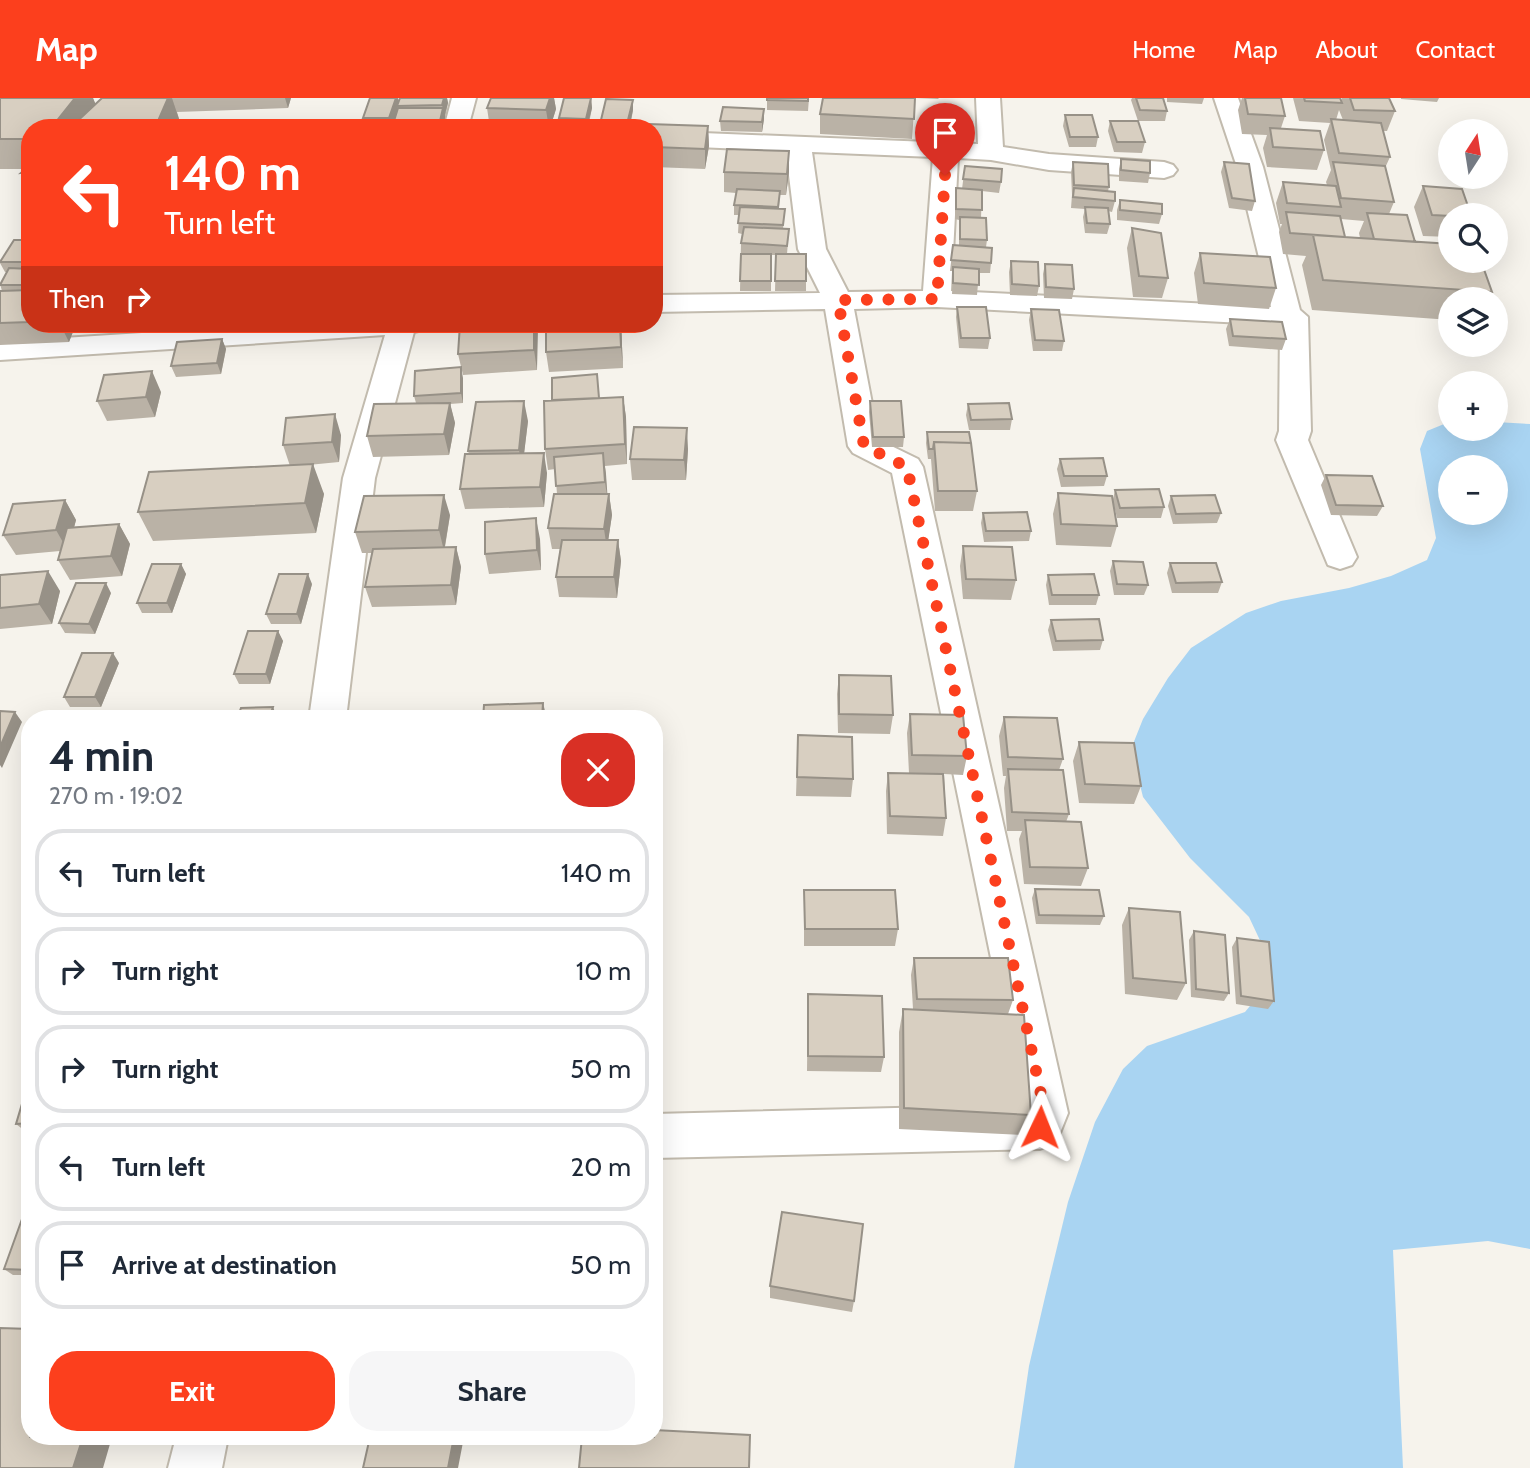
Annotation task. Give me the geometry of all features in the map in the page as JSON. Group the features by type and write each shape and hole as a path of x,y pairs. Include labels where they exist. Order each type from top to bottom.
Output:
{"street":[{"path":"458,119 464,98"},
{"path":"988,98 991,152"},
{"path":"1226,98 1250,167 1287,316"},
{"path":"663,138 991,152 1049,162 1164,170"},
{"path":"663,1136 1040,1127 1045,1113 907,467 864,446 838,300 812,249 798,144"},
{"path":"937,299 946,150"},
{"path":"663,304 937,299 1294,317 1295,431 1292,440 1340,557"},
{"path":"0,351 267,333"},
{"path":"329,710 359,478 399,333"},
{"path":"195,1468 200,1445"}],"water":[{"path":"1508,423 1530,424 1530,1249 1488,1241 1393,1250 1403,1468 1014,1468 1029,1366 1045,1297 1068,1202 1095,1122 1123,1069 1147,1046 1245,1012 1264,989 1265,951 1249,917 1190,858 1143,797 1131,749 1143,719 1168,678 1191,648 1246,613 1281,601 1349,588 1391,576 1427,560 1436,538 1420,449 1427,431 1438,426 1438,441 1508,441"}],"building":[{"path":"0,98 75,98 58,119 21,119 21,139 0,139"},
{"path":"102,98 168,98 159,119 80,119"},
{"path":"370,98 396,98 389,118 363,118"},
{"path":"400,98 444,98 442,105 397,106"},
{"path":"491,98 550,98 546,110 487,108"},
{"path":"564,98 591,98 586,119 559,118"},
{"path":"808,98 808,101 767,100"},
{"path":"823,98 915,98 914,119 820,114"},
{"path":"1136,98 1163,98 1167,111 1140,110"},
{"path":"1245,98 1281,98 1285,116 1248,114"},
{"path":"1304,98 1340,98 1342,103 1305,101"},
{"path":"1350,98 1389,98 1395,111 1354,110"},
{"path":"606,99 633,100 628,119 601,119"},
{"path":"723,107 764,109 762,122 720,121"},
{"path":"398,108 443,108 440,119 395,119"},
{"path":"1065,115 1092,115 1098,137 1070,137"},
{"path":"1331,119 1381,123 1390,157 1339,153"},
{"path":"1110,121 1138,121 1145,142 1117,142"},
{"path":"663,124 708,126 705,149 663,147"},
{"path":"1270,128 1320,131 1324,150 1273,147"},
{"path":"727,149 789,151 787,174 724,172"},
{"path":"1121,159 1150,161 1150,173 1121,170"},
{"path":"1073,162 1108,164 1109,187 1074,185"},
{"path":"1224,162 1249,164 1255,201 1232,198"},
{"path":"1333,162 1385,166 1394,202 1341,198"},
{"path":"965,166 1002,169 1001,182 963,179"},
{"path":"1283,182 1336,186 1341,207 1287,203"},
{"path":"1423,186 1462,189 1467,203 1438,203 1438,215 1432,215"},
{"path":"956,188 982,190 982,210 956,209"},
{"path":"1074,188 1115,192 1115,201 1073,197"},
{"path":"737,189 780,191 778,207 734,205"},
{"path":"1120,200 1162,204 1162,214 1120,210"},
{"path":"740,207 785,209 783,225 738,223"},
{"path":"1085,207 1108,208 1110,224 1087,223"},
{"path":"1286,212 1340,216 1345,237 1290,233"},
{"path":"1367,213 1407,215 1415,242 1374,239"},
{"path":"960,217 986,218 987,240 960,239"},
{"path":"744,227 789,229 787,246 741,243"},
{"path":"1132,228 1161,233 1168,278 1139,276"},
{"path":"1313,235 1438,243 1438,273 1485,273 1490,287 1438,288 1323,280"},
{"path":"14,240 21,240 21,262 0,262"},
{"path":"953,245 992,248 991,263 951,260"},
{"path":"1200,253 1270,257 1276,288 1204,283"},
{"path":"741,254 771,254 771,281 740,281"},
{"path":"776,254 806,254 806,281 775,281"},
{"path":"1011,261 1038,262 1039,286 1012,284"},
{"path":"1045,264 1072,265 1074,289 1046,287"},
{"path":"953,267 979,269 979,285 953,283"},
{"path":"9,268 21,269 21,285 0,285"},
{"path":"21,290 21,322 0,323 0,291"},
{"path":"957,307 986,307 990,338 961,338"},
{"path":"1031,309 1059,310 1064,341 1035,340"},
{"path":"1230,319 1282,322 1286,339 1233,336"},
{"path":"459,333 534,333 534,350 458,354"},
{"path":"546,333 620,333 621,347 546,352"},
{"path":"222,339 217,363 171,366 177,342"},
{"path":"461,367 461,393 414,396 415,371"},
{"path":"152,371 146,397 97,401 104,375"},
{"path":"597,374 599,398 552,400 552,378"},
{"path":"623,397 625,444 545,449 544,401"},
{"path":"524,401 519,450 468,451 476,402"},
{"path":"870,401 901,401 904,437 873,437"},
{"path":"450,403 444,434 367,436 374,404"},
{"path":"1009,403 1012,419 971,420 968,404"},
{"path":"335,414 332,442 283,445 286,418"},
{"path":"634,427 687,428 684,460 630,459"},
{"path":"927,432 969,432 971,443 934,442 933,449 929,449"},
{"path":"934,442 971,443 977,491 938,491"},
{"path":"544,453 540,487 460,489 465,454"},
{"path":"603,453 605,482 556,486 554,457"},
{"path":"1103,458 1107,476 1064,476 1060,459"},
{"path":"313,464 305,503 138,512 149,472"},
{"path":"1326,475 1372,476 1383,506 1336,505"},
{"path":"1159,489 1164,507 1120,508 1115,490"},
{"path":"1058,493 1112,496 1117,526 1061,524"},
{"path":"554,494 609,494 604,529 548,528"},
{"path":"444,495 439,530 355,532 364,496"},
{"path":"1215,495 1221,513 1176,514 1171,496"},
{"path":"65,500 56,530 3,535 13,504"},
{"path":"1027,512 1031,531 986,531 983,513"},
{"path":"536,518 537,550 485,554 485,522"},
{"path":"119,524 111,556 58,560 67,528"},
{"path":"562,540 618,540 614,577 556,577"},
{"path":"963,546 1012,547 1016,580 966,579"},
{"path":"456,547 451,585 365,587 373,549"},
{"path":"1113,561 1143,562 1148,585 1117,584"},
{"path":"1170,563 1216,563 1222,582 1176,583"},
{"path":"152,564 181,564 167,603 137,603"},
{"path":"48,571 39,604 0,608 0,575"},
{"path":"279,574 308,574 297,614 266,614"},
{"path":"1094,574 1099,595 1052,595 1048,575"},
{"path":"76,583 106,583 89,624 59,623"},
{"path":"1099,619 1103,640 1056,641 1051,620"},
{"path":"248,631 278,631 266,674 234,674"},
{"path":"82,653 113,653 95,697 64,697"},
{"path":"839,675 891,676 893,715 839,714"},
{"path":"543,703 543,710 484,710 484,705"},
{"path":"273,707 272,710 240,710"},
{"path":"0,711 15,712 0,747"},
{"path":"910,714 963,715 967,756 912,755"},
{"path":"1004,717 1057,718 1063,759 1008,757"},
{"path":"798,735 852,737 853,779 797,777"},
{"path":"1079,742 1134,743 1141,786 1085,784"},
{"path":"1008,769 1063,770 1069,814 1012,812"},
{"path":"888,773 943,774 946,818 890,816"},
{"path":"1025,820 1081,822 1088,868 1030,867"},
{"path":"1035,889 1099,890 1104,916 1039,915"},
{"path":"804,890 895,890 898,929 805,929"},
{"path":"1129,908 1180,912 1186,983 1133,978"},
{"path":"1194,931 1225,935 1229,993 1196,989"},
{"path":"1237,938 1269,942 1274,1001 1241,996"},
{"path":"914,958 1008,958 1013,1000 917,999"},
{"path":"808,994 882,996 884,1057 808,1056"},
{"path":"903,1009 1024,1015 1031,1115 904,1108"},
{"path":"21,1107 21,1124 16,1124"},
{"path":"782,1212 863,1224 854,1301 770,1286"},
{"path":"21,1222 21,1270 4,1269"},
{"path":"0,1328 21,1329 21,1445 80,1445 73,1468 0,1468"},
{"path":"663,1430 750,1435 749,1468 579,1468 581,1445 663,1445"},
{"path":"368,1445 452,1445 448,1468 363,1468"}],"route":[{"path":"945,175 937,299 838,300 864,446 907,467 1045,1113 1040,1127"}]}
